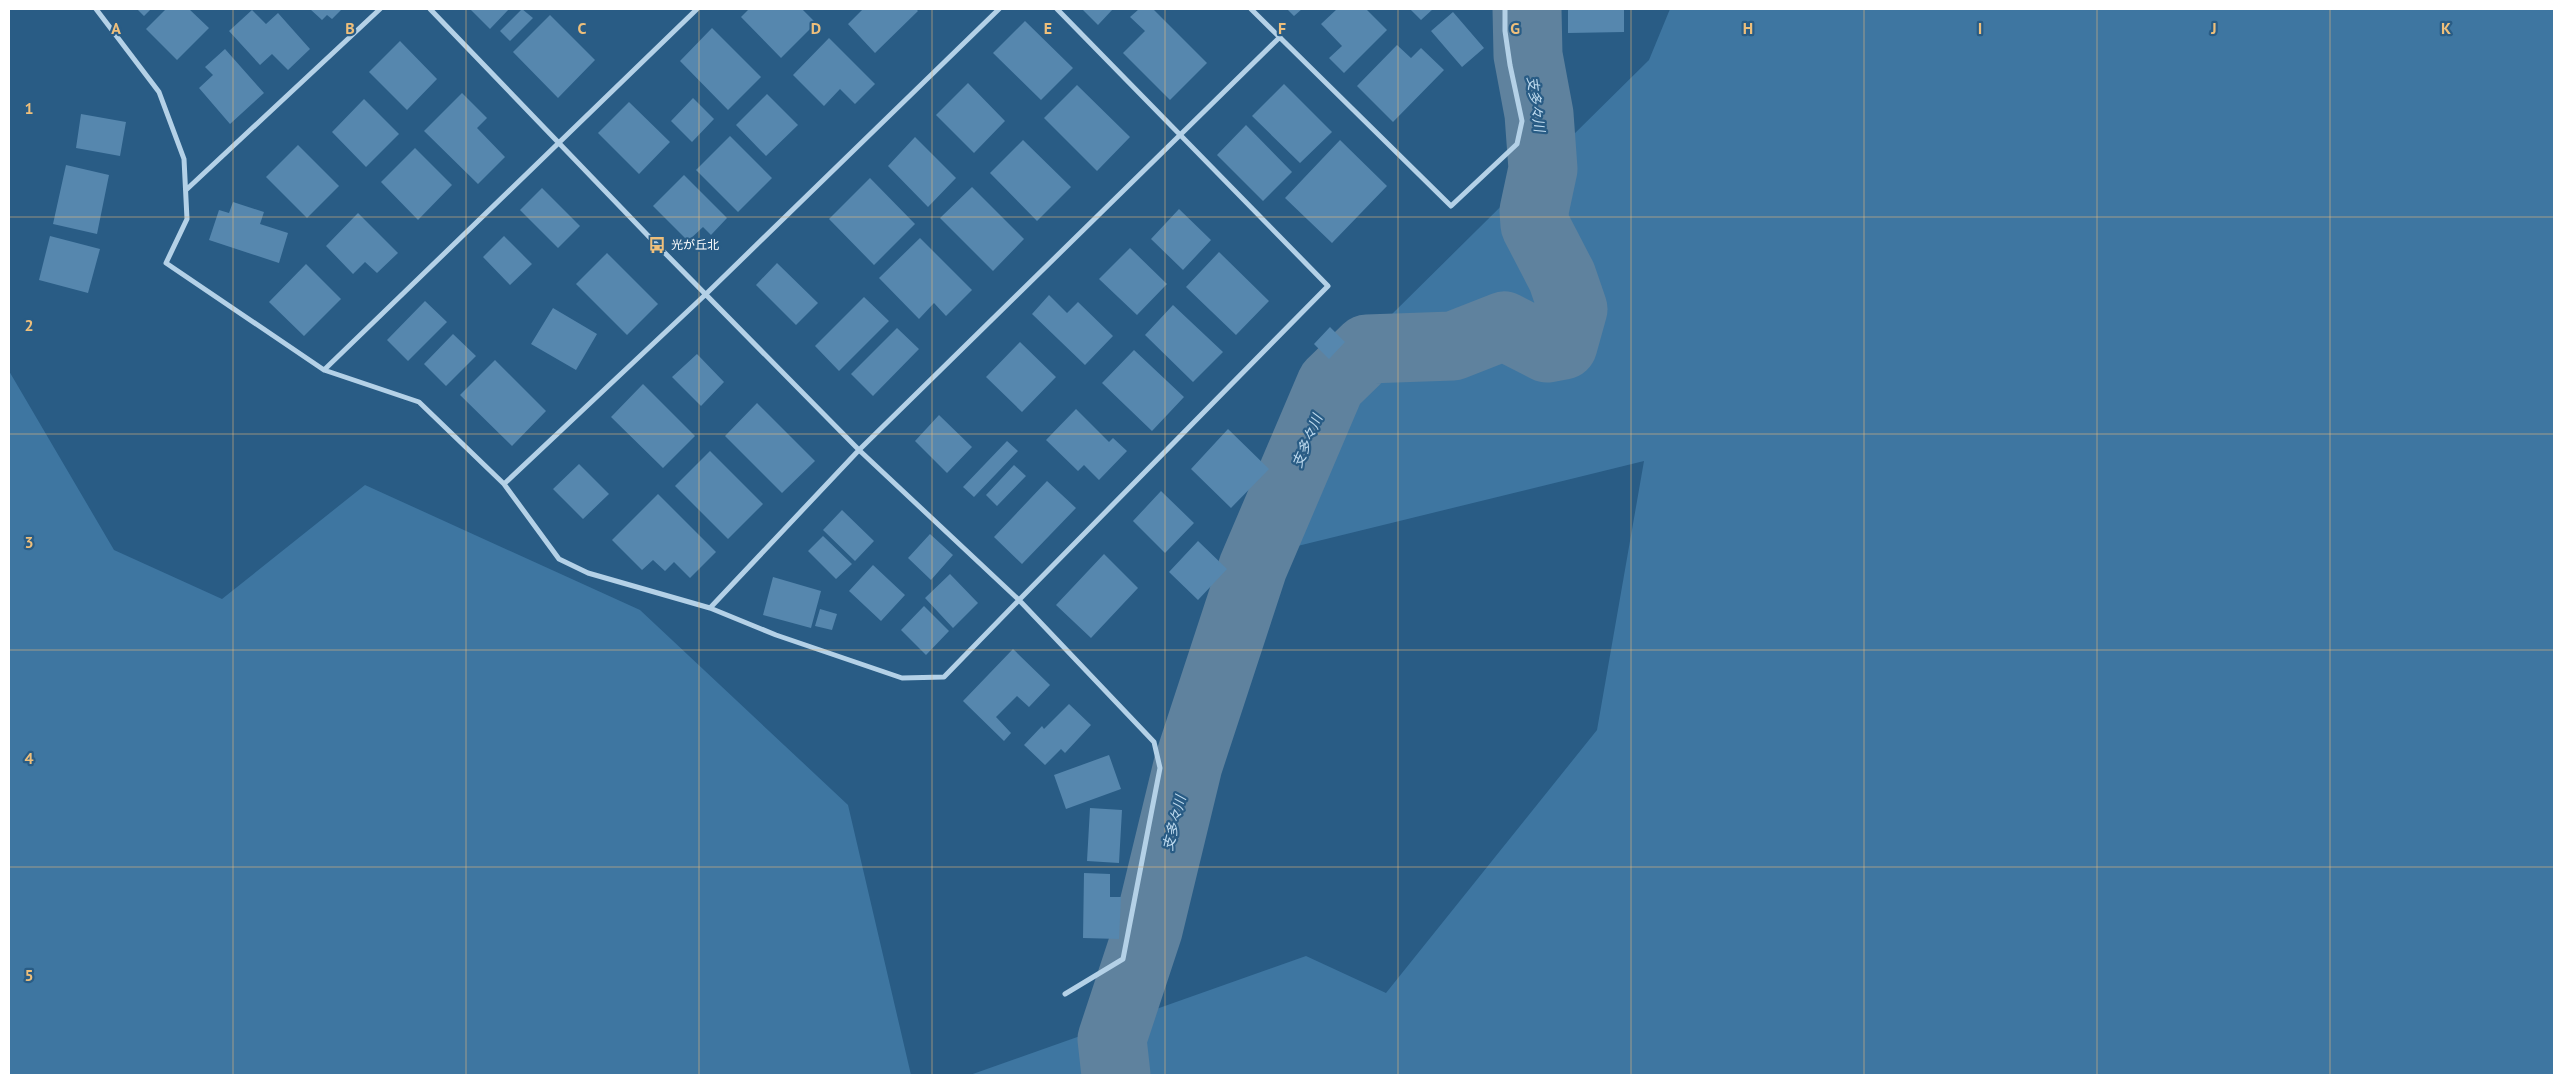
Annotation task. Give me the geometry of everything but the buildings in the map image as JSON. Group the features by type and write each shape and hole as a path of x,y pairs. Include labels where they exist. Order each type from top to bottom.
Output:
{"street":[{"path":"96,9 159,92 184,158 187,219 166,263 324,370 419,402 504,484 559,560 588,573 710,608 776,635 902,678 944,677 1328,286 1057,9"},
{"path":"186,190 380,9"},
{"path":"430,9 859,450 1019,600 1154,742 1160,768 1123,959 1065,994"},
{"path":"324,370 697,9"},
{"path":"504,484 706,294 999,9"},
{"path":"1251,9 1451,206 1517,144 1522,121 1510,65 1505,31 1505,9"},
{"path":"710,608 859,450 1280,37"}],"shaded area":[{"path":"1670,9 2554,9 2554,1075 970,1075 1306,956 1386,993 1597,730 1644,461 1269,553 1387,319 1649,60"},
{"path":"9,371 114,550 222,599 365,485 640,610 848,805 911,1075 9,1075"}],"waterway":[{"name":"支多々川","path":"1116,1075 1112,1039 1148,930 1188,765 1253,567 1331,384 1367,349 1453,346 1504,326 1547,348 1563,345 1573,309 1562,277 1535,225 1534,211 1543,169 1539,114 1528,55 1527,9"}],"place":[{"name":"光が丘北","path":"657,245"}]}
